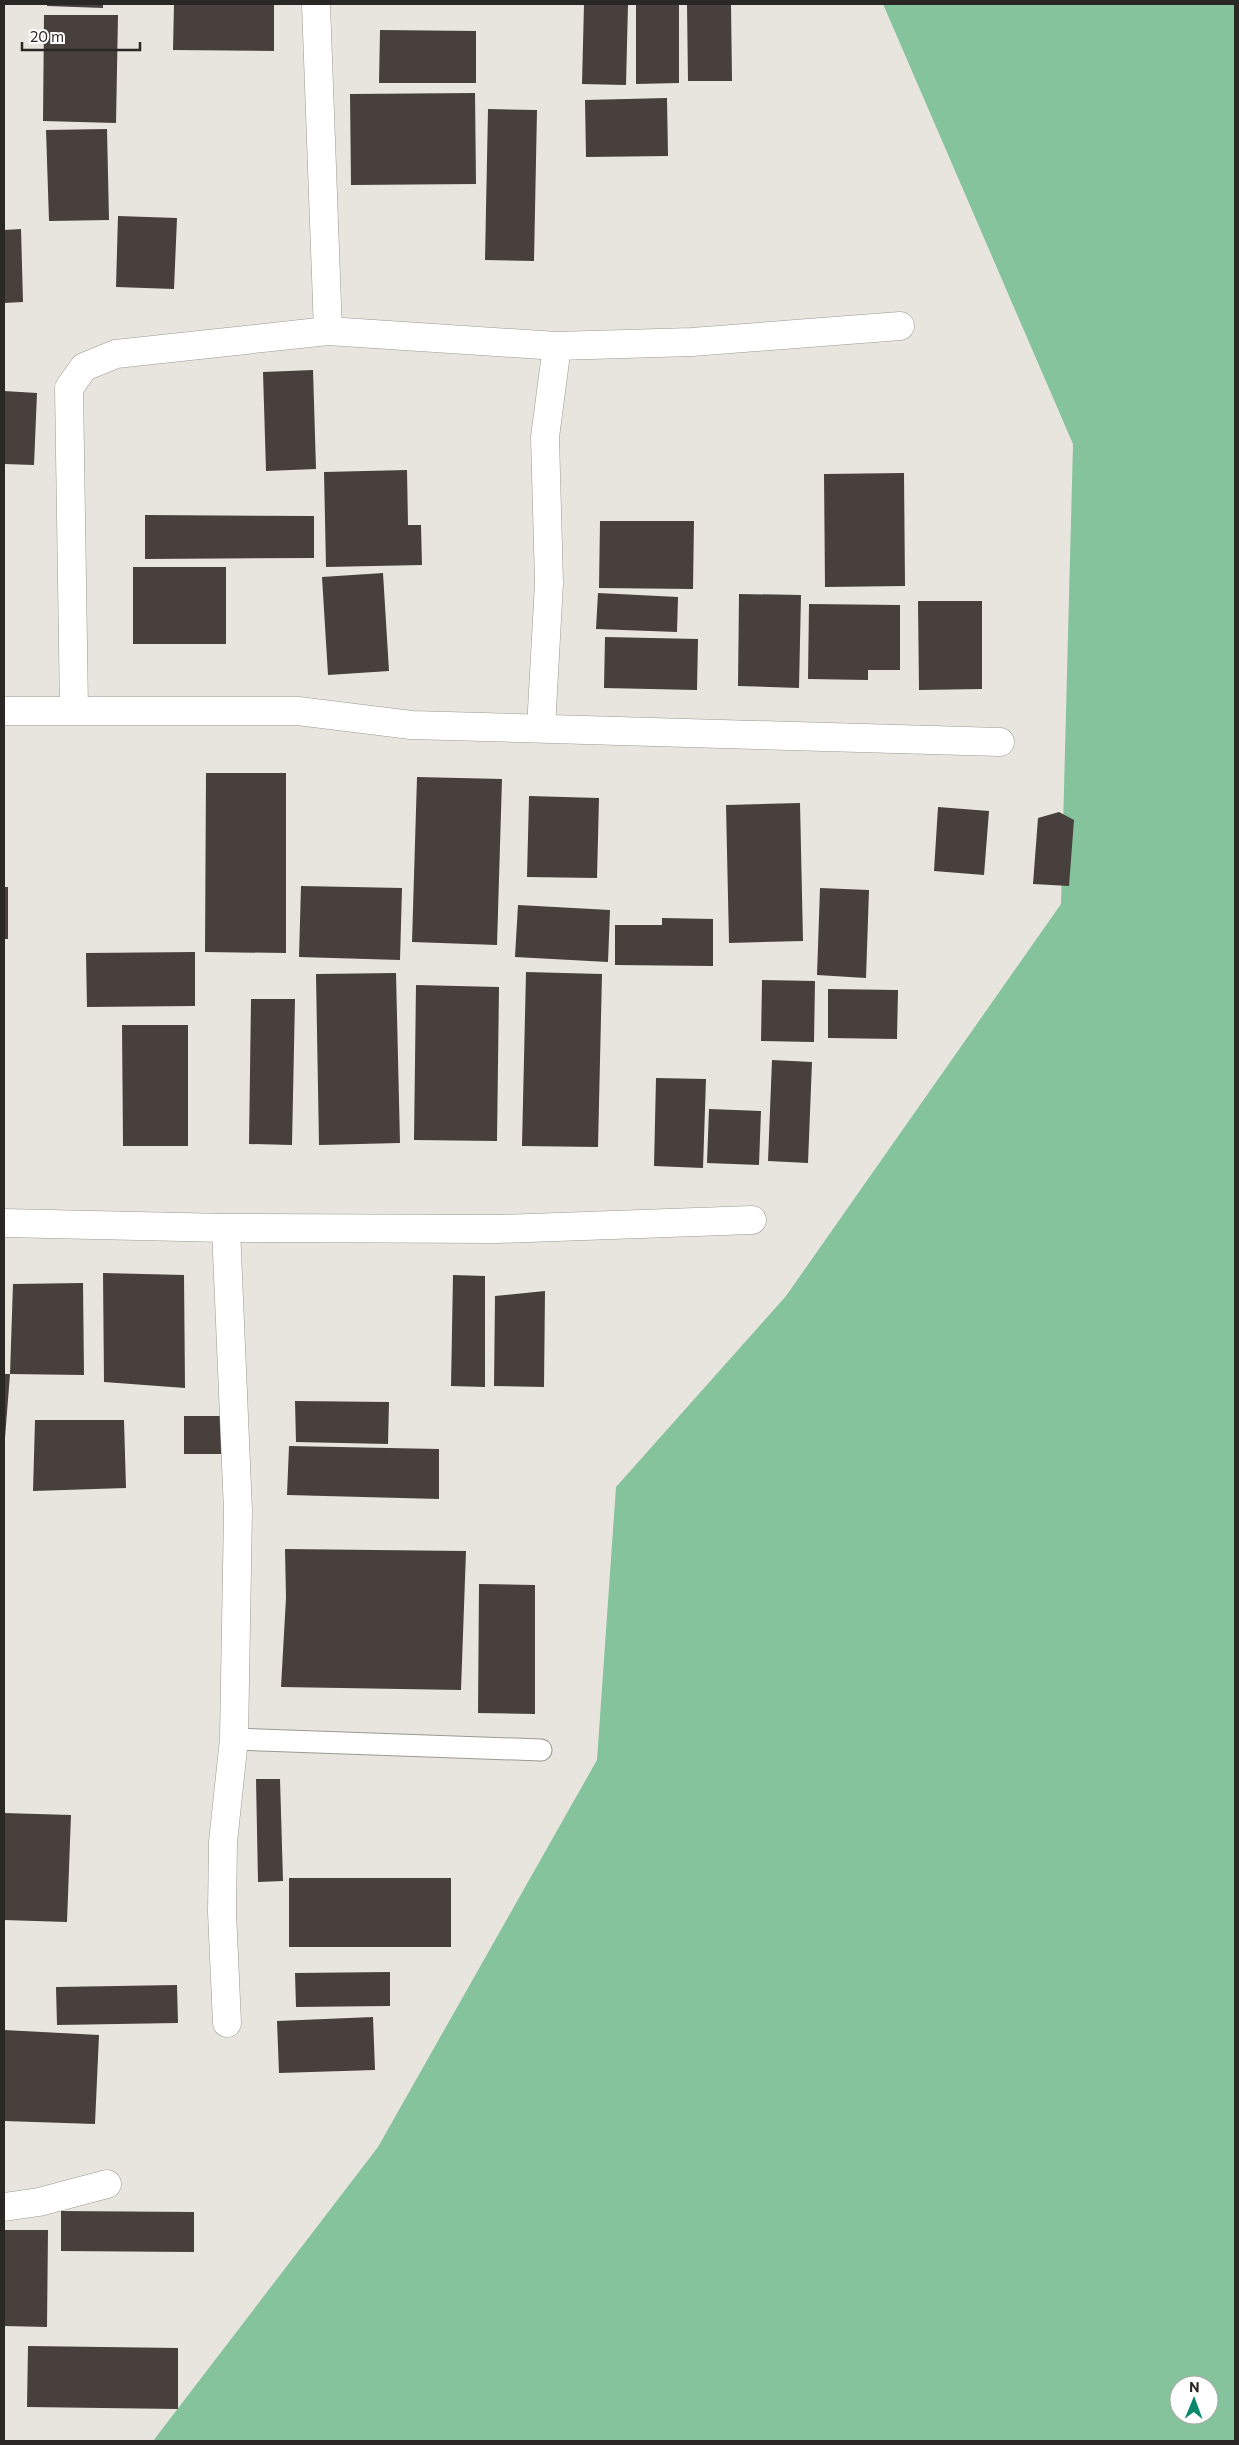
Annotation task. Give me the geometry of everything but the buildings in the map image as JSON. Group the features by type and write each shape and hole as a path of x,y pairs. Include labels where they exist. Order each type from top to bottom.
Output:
{"street":[{"path":"316,4 328,331"},
{"path":"74,709 69,388 84,367 116,354 328,331 557,346 692,342 900,326"},
{"path":"541,728 549,583 545,437 557,346"},
{"path":"4,711 74,709 298,711 411,725 1000,742"},
{"path":"4,1223 226,1228 498,1229 752,1220"},
{"path":"226,1228 238,1511 234,1739 223,1852 222,1912 228,2023"},
{"path":"4,2207 39,2202 107,2184"}],"lane":[{"path":"234,1739 541,1750"}],"green space":[{"path":"883,4 1235,4 1235,2441 153,2441 378,2147 597,1760 616,1487 786,1296 1061,904 1073,444"}]}
